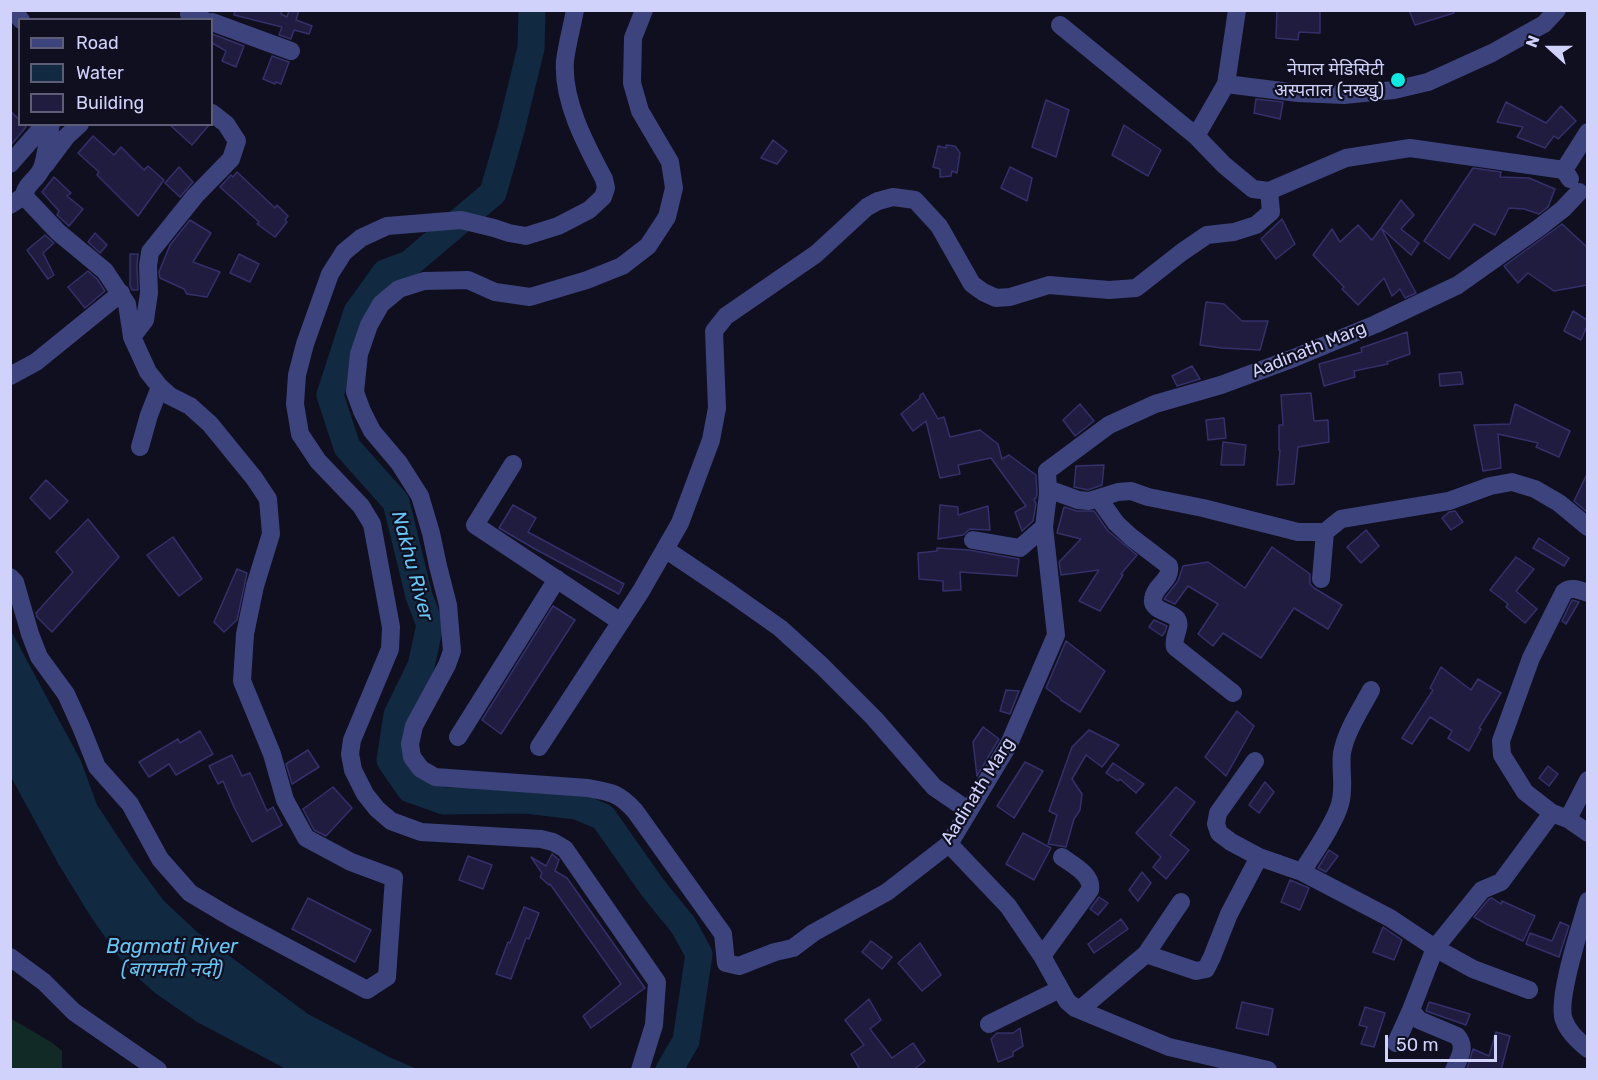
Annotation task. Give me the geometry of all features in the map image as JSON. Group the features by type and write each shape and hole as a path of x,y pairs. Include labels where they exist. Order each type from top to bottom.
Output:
{"street":[{"path":"575,10 565,62 567,86 580,132 604,179 606,188 603,197 590,210 558,226 526,236 461,220 387,226 361,238 344,252 330,274 304,344 297,375 295,404 300,435 318,461 361,506 372,524 391,627 390,649 352,740 352,770 365,794 377,809 391,821 401,825 421,832 541,839 553,842 565,849 657,982 654,1025 640,1070"},
{"name":"Aadinath Marg","path":"644,10 633,38 632,83 640,111 670,162 674,188 667,217 648,246 622,266 587,280 530,297 495,292 468,280 424,281 399,289 381,304 369,326 359,354 355,393 372,431 399,463 420,496 448,605 452,651 447,665 414,726 410,744 412,757 421,769 435,777 588,788 610,792 624,799 723,934 726,963 739,966 775,952 793,948 813,933 887,892 949,844 969,812 1009,744 1056,634 1044,527 1048,492 1047,471 1109,425 1155,404 1221,385 1294,358 1376,324 1458,285 1583,195"},
{"path":"1196,136 1226,84 1237,10"},
{"path":"1226,84 1298,93 1344,95 1394,90 1428,82 1492,53 1544,24 1557,10"},
{"path":"213,22 291,51"},
{"path":"1059,25 1196,136 1224,165 1252,189 1269,191 1346,158 1410,148 1564,170 1583,195"},
{"path":"132,337 146,321 150,252 195,196 231,159 237,141 226,124 213,114"},
{"path":"10,164 43,126"},
{"path":"42,168 51,126"},
{"path":"10,577 15,582 39,657 66,694 97,767 130,804 160,858 190,893 367,990 387,977 394,878 351,862 306,838 285,800 272,754 242,681 245,634 255,586 271,534 268,499 210,424 190,406 170,396 148,372 132,337 128,304 105,271 17,201 66,137 78,126"},
{"path":"1564,170 1587,132"},
{"path":"539,747 641,591 680,523 711,440 717,408 714,331 726,316 816,254 867,207 893,197 915,200 939,226 972,284 996,298 1010,297 1049,285 1109,290 1136,288 1207,235 1234,232 1256,225 1271,212 1269,191"},
{"path":"10,376 36,362 121,294"},
{"path":"140,447 160,387"},
{"path":"513,465 475,525 621,622"},
{"path":"1048,492 1089,501 1118,492 1131,491 1298,532 1326,532 1341,519 1449,501 1490,486 1512,482 1535,489 1559,503 1587,528"},
{"path":"1099,499 1116,523 1169,566 1170,570 1152,601 1154,606 1176,619 1178,623 1179,628 1173,640 1174,647 1233,693"},
{"path":"973,540 1020,548 1044,527"},
{"path":"1322,579 1326,532"},
{"path":"665,549 780,628 874,718 934,787 969,812"},
{"path":"458,737 557,579"},
{"path":"1587,593 1572,588 1564,592 1531,658 1501,741 1502,755 1525,792 1587,833"},
{"path":"1302,872 1334,819 1340,804 1342,750 1371,690"},
{"path":"1256,761 1218,813 1216,824 1219,833 1259,857 1302,872 1390,918 1435,948 1473,969 1529,990"},
{"path":"1396,1043 1435,948 1482,890 1501,882 1560,816 1587,780"},
{"path":"949,844 1008,906 1042,956 1067,1001 1075,1008 1169,1047 1268,1070"},
{"path":"1042,956 1091,886 1086,876 1062,857"},
{"path":"1146,954 1196,971 1206,969 1229,914 1259,857"},
{"path":"1587,901 1566,978 1562,1003 1563,1020 1576,1040 1587,1048"},
{"path":"1075,1008 1083,1007 1092,1001 1146,954 1181,902"},
{"path":"10,957 44,982 74,1012 158,1070"},
{"path":"989,1024 1060,989"},
{"path":"1411,1010 1419,1020 1461,1039 1462,1053 1454,1070"}],"green space":[{"path":"10,1018 62,1051 62,1069 11,1069"}],"water":[{"name":"Bagmati River (बागमती नदी)","path":"10,629 81,761 97,805 164,901 197,932 308,1014 389,1057 417,1069 286,1069 197,1022 155,993 126,967 91,917 59,865 11,777"}],"building":[{"path":"235,10 282,10 281,14 287,17 289,10 299,10 296,20 312,26 309,34 294,30 291,39 279,35 282,27 234,15"},
{"path":"1277,10 1320,10 1320,33 1299,32 1298,40 1276,38"},
{"path":"1409,10 1453,10 1454,13 1415,25"},
{"path":"213,34 244,46 236,67 222,61 226,51 213,44"},
{"path":"272,56 289,62 281,84 263,79"},
{"path":"1256,99 1283,102 1280,119 1254,113"},
{"path":"1046,100 1069,110 1056,157 1032,147"},
{"path":"1506,102 1546,123 1561,106 1576,121 1558,139 1554,136 1545,148 1517,137 1523,127 1497,122"},
{"path":"10,111 18,118 18,126 26,127 10,146"},
{"path":"1124,125 1161,150 1148,176 1112,155"},
{"path":"171,126 208,126 192,145"},
{"path":"93,136 114,155 121,147 144,170 148,166 164,180 138,216 97,175 99,172 78,153"},
{"path":"773,140 787,151 777,164 761,158"},
{"path":"946,145 955,146 960,153 957,173 952,171 951,176 940,177 940,169 933,167 938,146 946,148"},
{"path":"179,167 193,182 180,197 165,183"},
{"path":"1010,167 1032,178 1027,201 1001,188"},
{"path":"1473,168 1501,172 1500,177 1529,178 1555,189 1548,207 1539,214 1524,209 1509,208 1495,235 1474,224 1449,259 1424,241"},
{"path":"237,172 275,208 277,205 288,216 285,220 287,222 275,237 257,224 259,222 220,187"},
{"path":"54,177 71,193 67,196 83,209 69,226 57,215 59,211 42,192"},
{"path":"1401,200 1414,215 1401,229 1419,243 1411,255 1381,228"},
{"path":"1282,219 1295,244 1276,259 1261,239"},
{"path":"190,220 211,233 193,262 220,272 207,297 187,294 184,289 160,278 159,272 170,245"},
{"path":"1562,224 1587,247 1587,285 1554,291 1528,273 1518,283 1504,266"},
{"path":"1358,225 1372,240 1381,228 1416,293 1405,298 1400,289 1392,296 1384,278 1358,305 1313,255 1332,229 1340,242"},
{"path":"95,233 107,245 100,253 88,242"},
{"path":"45,235 54,243 43,253 54,275 48,279 27,250"},
{"path":"130,254 138,254 138,290 132,290 130,286"},
{"path":"239,254 259,264 250,282 230,273"},
{"path":"88,271 105,291 85,308 68,287"},
{"path":"1206,302 1224,304 1242,321 1268,321 1260,350 1200,345"},
{"path":"1573,311 1587,320 1581,340 1564,331"},
{"path":"1407,332 1410,354 1387,362 1388,364 1354,371 1355,377 1324,386 1319,364 1362,352 1361,348"},
{"path":"1192,366 1200,379 1177,386 1172,376"},
{"path":"1461,372 1463,384 1440,386 1439,374"},
{"path":"923,393 938,419 944,417 950,437 980,430 998,444 1002,459 1009,455 1036,475 1037,494 1034,499 1036,504 1033,521 1022,531 1015,512 1026,506 991,458 958,465 960,474 940,478 926,421 913,431 901,414"},
{"path":"1311,393 1314,421 1328,420 1329,442 1298,447 1294,484 1277,485 1280,450 1279,425 1283,425 1281,395"},
{"path":"1080,404 1094,421 1075,436 1063,420"},
{"path":"1515,404 1570,431 1559,457 1536,447 1538,443 1498,434 1501,468 1483,471 1474,425 1510,424"},
{"path":"1224,418 1226,438 1208,440 1206,420"},
{"path":"1223,442 1246,445 1244,465 1221,465"},
{"path":"1104,465 1102,485 1088,490 1074,487 1076,466"},
{"path":"1587,474 1587,512 1574,501"},
{"path":"46,480 68,501 50,519 30,498"},
{"path":"513,505 536,518 528,532 624,584 619,594 499,528"},
{"path":"940,505 958,507 958,515 988,506 990,530 970,529 963,535 938,539"},
{"path":"1064,507 1077,511 1094,511 1108,531 1137,555 1121,574 1123,575 1100,611 1079,601 1099,570 1061,575 1059,562 1081,539 1057,533"},
{"path":"1455,511 1463,522 1451,530 1442,518 1449,512"},
{"path":"88,519 119,557 52,632 37,617 36,613 73,572 56,552"},
{"path":"1366,530 1379,546 1361,563 1347,547"},
{"path":"173,537 202,579 179,596 147,555"},
{"path":"1539,538 1569,558 1564,566 1533,548"},
{"path":"1272,547 1310,574 1310,584 1314,588 1342,605 1328,629 1294,608 1261,658 1223,633 1213,646 1198,634 1218,604 1188,586 1175,604 1164,599 1178,581 1183,566 1208,562 1245,588"},
{"path":"937,548 969,550 1019,559 1017,576 960,572 961,590 943,591 943,581 919,579 918,553 937,551"},
{"path":"1516,557 1534,569 1516,591 1537,609 1525,623 1506,607 1508,604 1490,590"},
{"path":"237,569 247,573 237,620 224,632 214,622"},
{"path":"1572,600 1579,602 1566,624 1562,621"},
{"path":"553,606 575,620 501,734 482,720"},
{"path":"1154,620 1167,626 1162,636 1149,627"},
{"path":"1066,641 1105,671 1080,712 1046,688"},
{"path":"1441,667 1471,690 1478,679 1501,693 1479,728 1481,729 1469,751 1448,738 1452,731 1430,717 1412,744 1402,738 1433,690 1430,688"},
{"path":"1006,690 1019,691 1010,714 1000,711"},
{"path":"1237,711 1254,726 1226,776 1205,757"},
{"path":"983,727 999,739 977,776 973,742"},
{"path":"1089,730 1119,745 1102,767 1086,755 1072,779 1082,794 1080,810 1074,819 1066,847 1048,844 1057,815 1049,811 1072,747"},
{"path":"200,731 213,754 176,775 169,764 149,777 139,762 178,739 180,743"},
{"path":"308,750 319,767 292,784 286,764"},
{"path":"232,755 242,776 250,773 267,811 273,807 282,825 252,842 223,781 218,784 209,766"},
{"path":"1025,762 1043,771 1014,818 997,806"},
{"path":"1113,763 1144,784 1136,793 1120,779 1118,781 1106,773"},
{"path":"1548,766 1558,774 1549,786 1539,778"},
{"path":"1265,782 1274,792 1259,813 1249,805"},
{"path":"333,787 352,808 326,836 314,830 303,809"},
{"path":"1176,787 1195,802 1170,835 1189,850 1166,879 1153,867 1161,857 1136,833"},
{"path":"1023,833 1051,848 1034,880 1006,864"},
{"path":"1329,850 1338,856 1326,872 1318,868"},
{"path":"552,854 559,860 555,871 567,878 645,988 591,1028 583,1016 621,984 550,884 540,877 542,873 531,857 546,866"},
{"path":"468,856 492,865 483,889 459,880"},
{"path":"1142,872 1151,883 1138,901 1129,890"},
{"path":"1290,880 1309,888 1300,910 1281,902"},
{"path":"1099,897 1108,903 1098,915 1090,909"},
{"path":"308,898 371,930 355,962 292,929"},
{"path":"1492,898 1501,904 1502,901 1535,916 1523,941 1474,917"},
{"path":"524,907 539,913 529,939 526,938 511,979 496,974"},
{"path":"1121,919 1128,929 1094,953 1088,944"},
{"path":"1560,922 1569,926 1559,957 1526,944 1530,933 1552,941"},
{"path":"1383,927 1402,940 1394,960 1373,952"},
{"path":"871,941 892,957 882,969 862,952"},
{"path":"920,943 941,975 922,991 898,963"},
{"path":"869,999 881,1020 870,1029 892,1058 913,1043 925,1061 913,1070 860,1070 851,1054 864,1045 845,1020"},
{"path":"1242,1002 1273,1009 1268,1035 1236,1028"},
{"path":"1429,1002 1470,1014 1466,1025 1426,1011"},
{"path":"1365,1007 1385,1013 1374,1047 1361,1044 1367,1027 1359,1025"},
{"path":"1020,1028 1023,1046 1013,1052 1013,1056 998,1062 991,1039 997,1033 1013,1033"},
{"path":"1496,1032 1510,1036 1501,1070 1467,1069 1473,1049 1489,1056"}],"waterway":[{"name":"Nakhu River","path":"532,10 531,48 493,193 409,264 385,273 357,312 330,395 347,447 396,502 419,596 430,625 421,666 397,715 390,760 410,789 444,801 526,800 577,806 603,817 653,888 683,925 699,954 686,1041 669,1070"}],"place":[{"name":"नेपाल मेडिसिटी अस्पताल (नख्खु)","path":"1398,80"}]}
